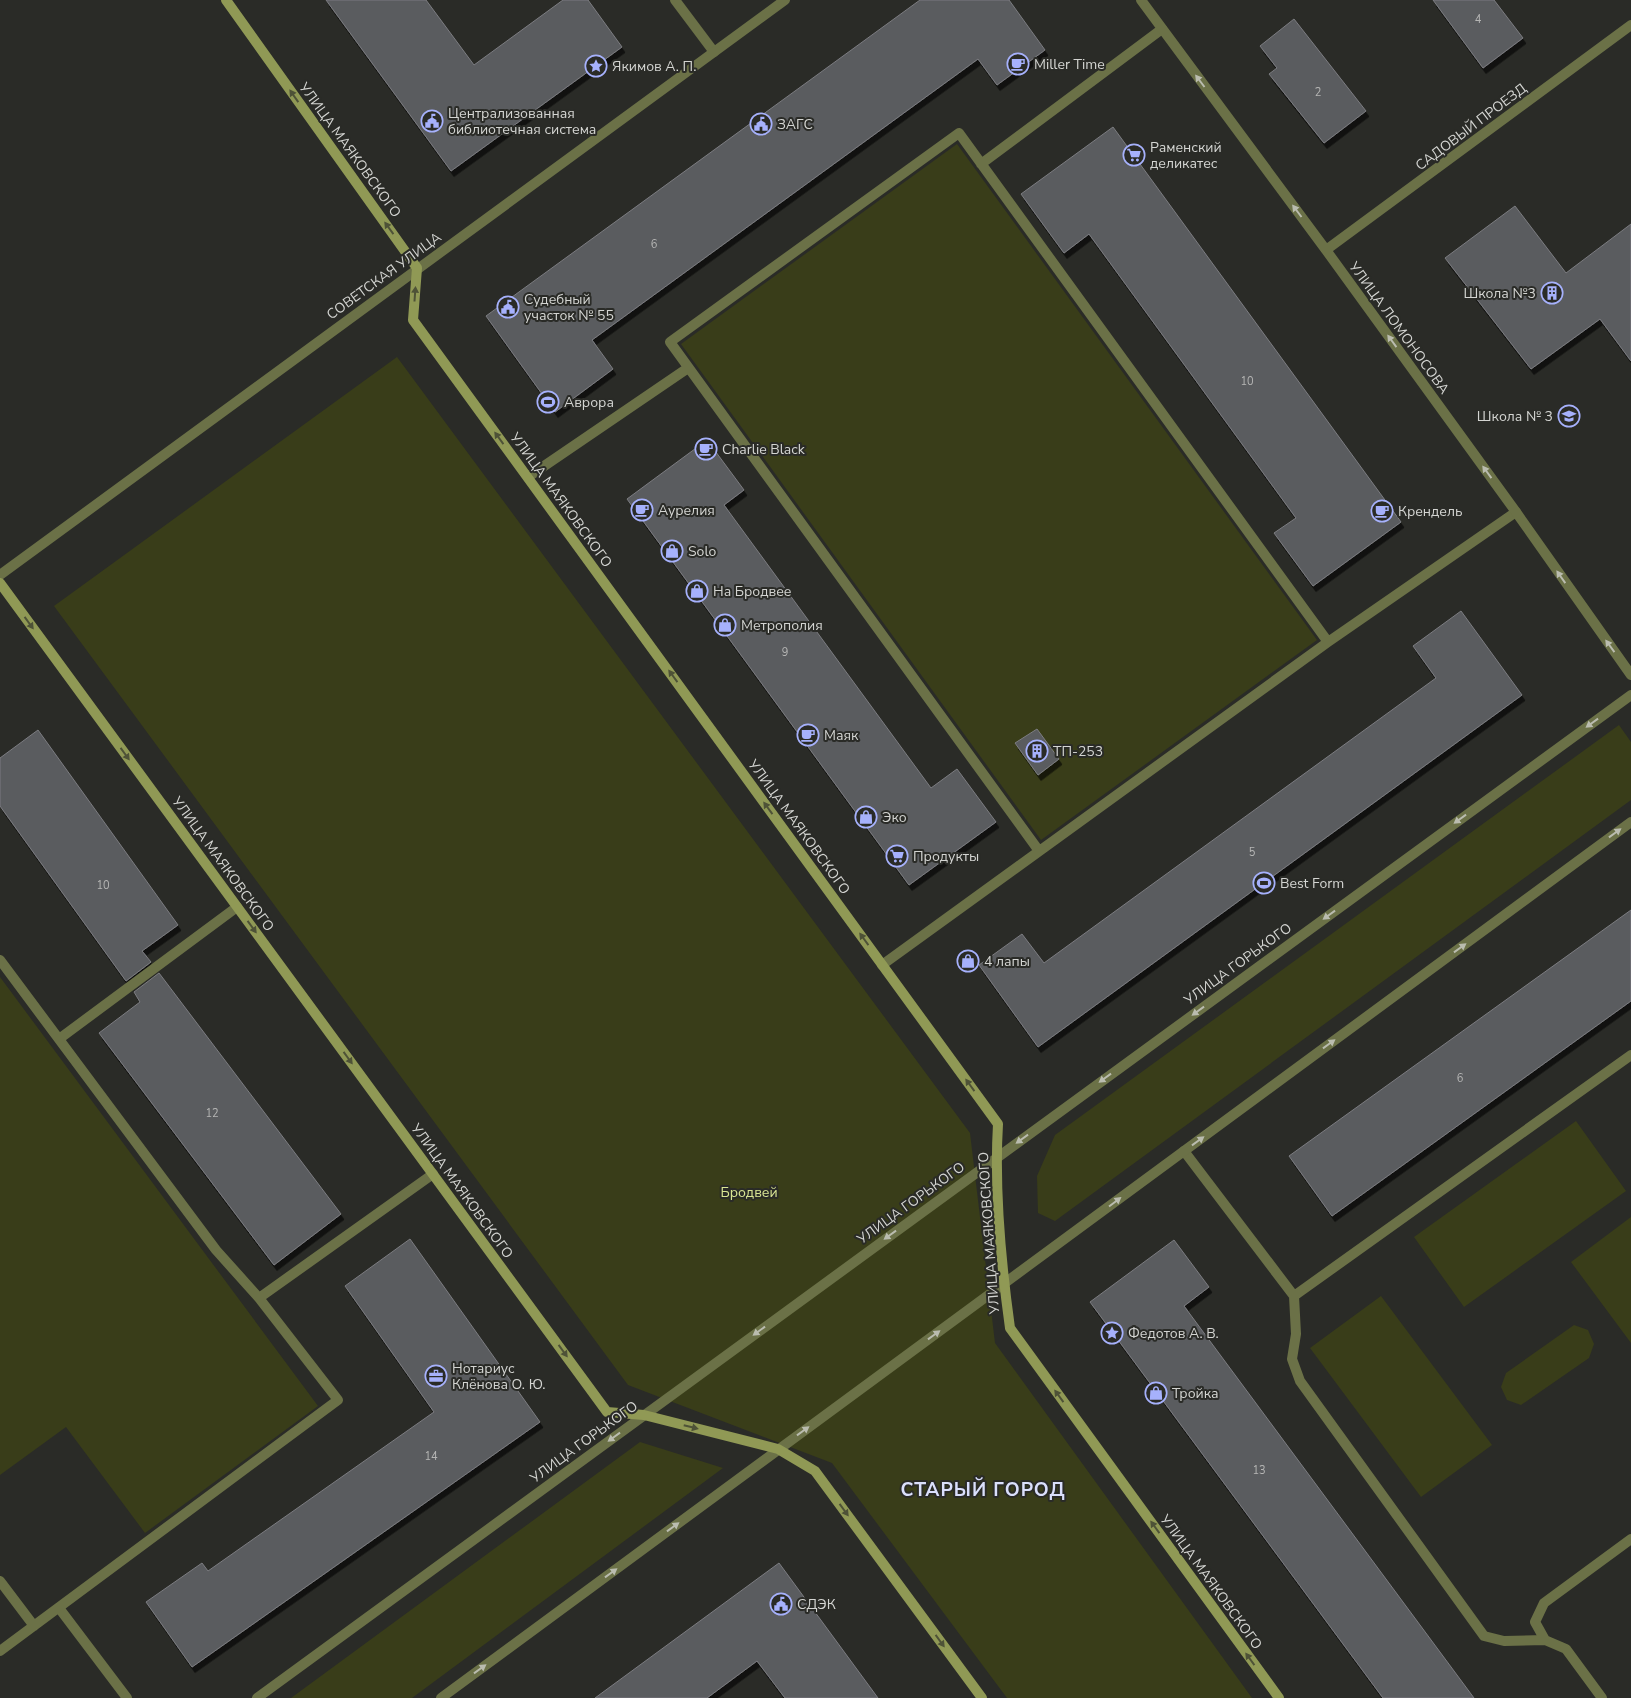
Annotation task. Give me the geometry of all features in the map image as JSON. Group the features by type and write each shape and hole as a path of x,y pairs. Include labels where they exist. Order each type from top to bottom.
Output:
{"street":[{"name":"УЛИЦА МАЯКОВСКОГО","path":"226,0 417,268 413,320 998,1124 996,1158 1004,1284 1010,1328 1279,1698"},
{"path":"675,0 714,52"},
{"name":"СОВЕТСКАЯ УЛИЦА","path":"0,575 785,0"},
{"name":"УЛИЦА ЛОМОНОСОВА","path":"1141,0 1326,250 1516,512 1631,675"},
{"name":"САДОВЫЙ ПРОЕЗД","path":"1326,250 1631,25"},
{"path":"981,164 1162,29"},
{"path":"1039,851 670,342 959,133 1328,642"},
{"path":"528,478 688,368"},
{"path":"882,965 1328,642 1516,512"},
{"name":"УЛИЦА МАЯКОВСКОГО","path":"0,583 607,1412 644,1415 778,1449 815,1471 982,1698"},
{"name":"УЛИЦА ГОРЬКОГО","path":"256,1698 1631,694"},
{"path":"441,1698 1631,822"},
{"path":"59,1039 237,907"},
{"path":"0,960 216,1250 259,1298 338,1400 0,1651"},
{"path":"1294,1296 1631,1055"},
{"path":"1184,1151 1294,1296 1296,1334 1292,1359 1300,1381 1484,1636 1504,1641 1546,1640 1566,1649 1602,1698"},
{"path":"259,1298 433,1174"},
{"path":"1546,1640 1535,1622 1544,1603 1631,1539"},
{"path":"0,1581 34,1626"},
{"path":"59,1608 127,1698"}],"green space":[{"path":"957,144 1317,640 1041,840 681,344"},
{"name":"Бродвей","path":"397,357 970,1133 995,1343 1252,1698 1007,1698 832,1463 628,1385 54,606"},
{"path":"1619,725 1631,742 1631,800 1055,1221 1038,1213 1037,1176 1055,1135"},
{"path":"0,977 318,1406 145,1533 66,1427 0,1475"},
{"path":"1576,1121 1626,1191 1464,1307 1414,1237"},
{"path":"1631,1217 1631,1343 1571,1262"},
{"path":"1381,1296 1492,1445 1421,1497 1310,1348"},
{"path":"1574,1325 1588,1330 1594,1344 1589,1358 1521,1405 1507,1400 1501,1387 1506,1373"},
{"path":"640,1442 723,1468 412,1698 291,1698"}],"building":[{"path":"326,0 426,0 474,65 563,0 588,0 622,47 451,171"},
{"path":"920,0 1009,0 1045,50 997,85 978,59 592,340 613,369 555,412 486,316"},
{"path":"1433,0 1494,0 1523,38 1483,68"},
{"path":"1294,19 1366,111 1324,143 1269,74 1277,68 1260,46"},
{"path":"1113,127 1401,522 1313,586 1274,533 1296,518 1089,234 1064,253 1021,194"},
{"name":"Школа №3","path":"1515,206 1566,273 1631,224 1631,361 1600,319 1531,369 1445,258"},
{"path":"707,440 744,490 724,505 931,788 957,769 996,822 909,885 627,499"},
{"path":"1461,611 1522,695 1038,1047 979,965 1022,934 1044,963 1436,678 1413,646"},
{"name":"ТП-253","path":"1037,729 1059,759 1038,775 1015,743"},
{"path":"38,730 178,925 142,951 151,962 126,981 0,806 0,758"},
{"path":"1631,910 1631,1001 1332,1216 1289,1156"},
{"path":"159,973 341,1214 274,1265 99,1033 140,1002 134,992"},
{"path":"410,1239 540,1422 192,1667 146,1602 202,1563 208,1571 434,1412 345,1286"},
{"path":"1174,1240 1209,1287 1184,1306 1474,1698 1383,1698 1090,1302"},
{"path":"779,1563 878,1698 785,1698 757,1661 707,1698 595,1698"}],"place":[{"name":"Miller Time","path":"1018,64"},
{"name":"Якимов А. П.","path":"596,66"},
{"name":"Централизованная библиотечная система","path":"432,121"},
{"name":"ЗАГС","path":"761,124"},
{"name":"Раменский деликатес","path":"1134,155"},
{"name":"Школа №3","path":"1552,293"},
{"name":"Судебный участок № 55","path":"508,307"},
{"name":"Аврора","path":"548,402"},
{"name":"Школа № 3","path":"1569,416"},
{"name":"Charlie Black","path":"706,449"},
{"name":"Аурелия","path":"642,510"},
{"name":"Крендель","path":"1382,511"},
{"name":"Solo","path":"672,551"},
{"name":"На Бродвее","path":"697,591"},
{"name":"Метрополия","path":"725,625"},
{"name":"Маяк","path":"808,735"},
{"name":"ТП-253","path":"1037,751"},
{"name":"Эко","path":"866,817"},
{"name":"Продукты","path":"897,856"},
{"name":"Best Form","path":"1264,883"},
{"name":"4 лапы","path":"968,961"},
{"name":"Федотов А. В.","path":"1112,1333"},
{"name":"Нотариус Клёнова О. Ю.","path":"436,1376"},
{"name":"Тройка","path":"1156,1393"},
{"name":"СДЭК","path":"781,1604"}],"district":[{"name":"СТАРЫЙ ГОРОД","path":"983,1490"}]}
